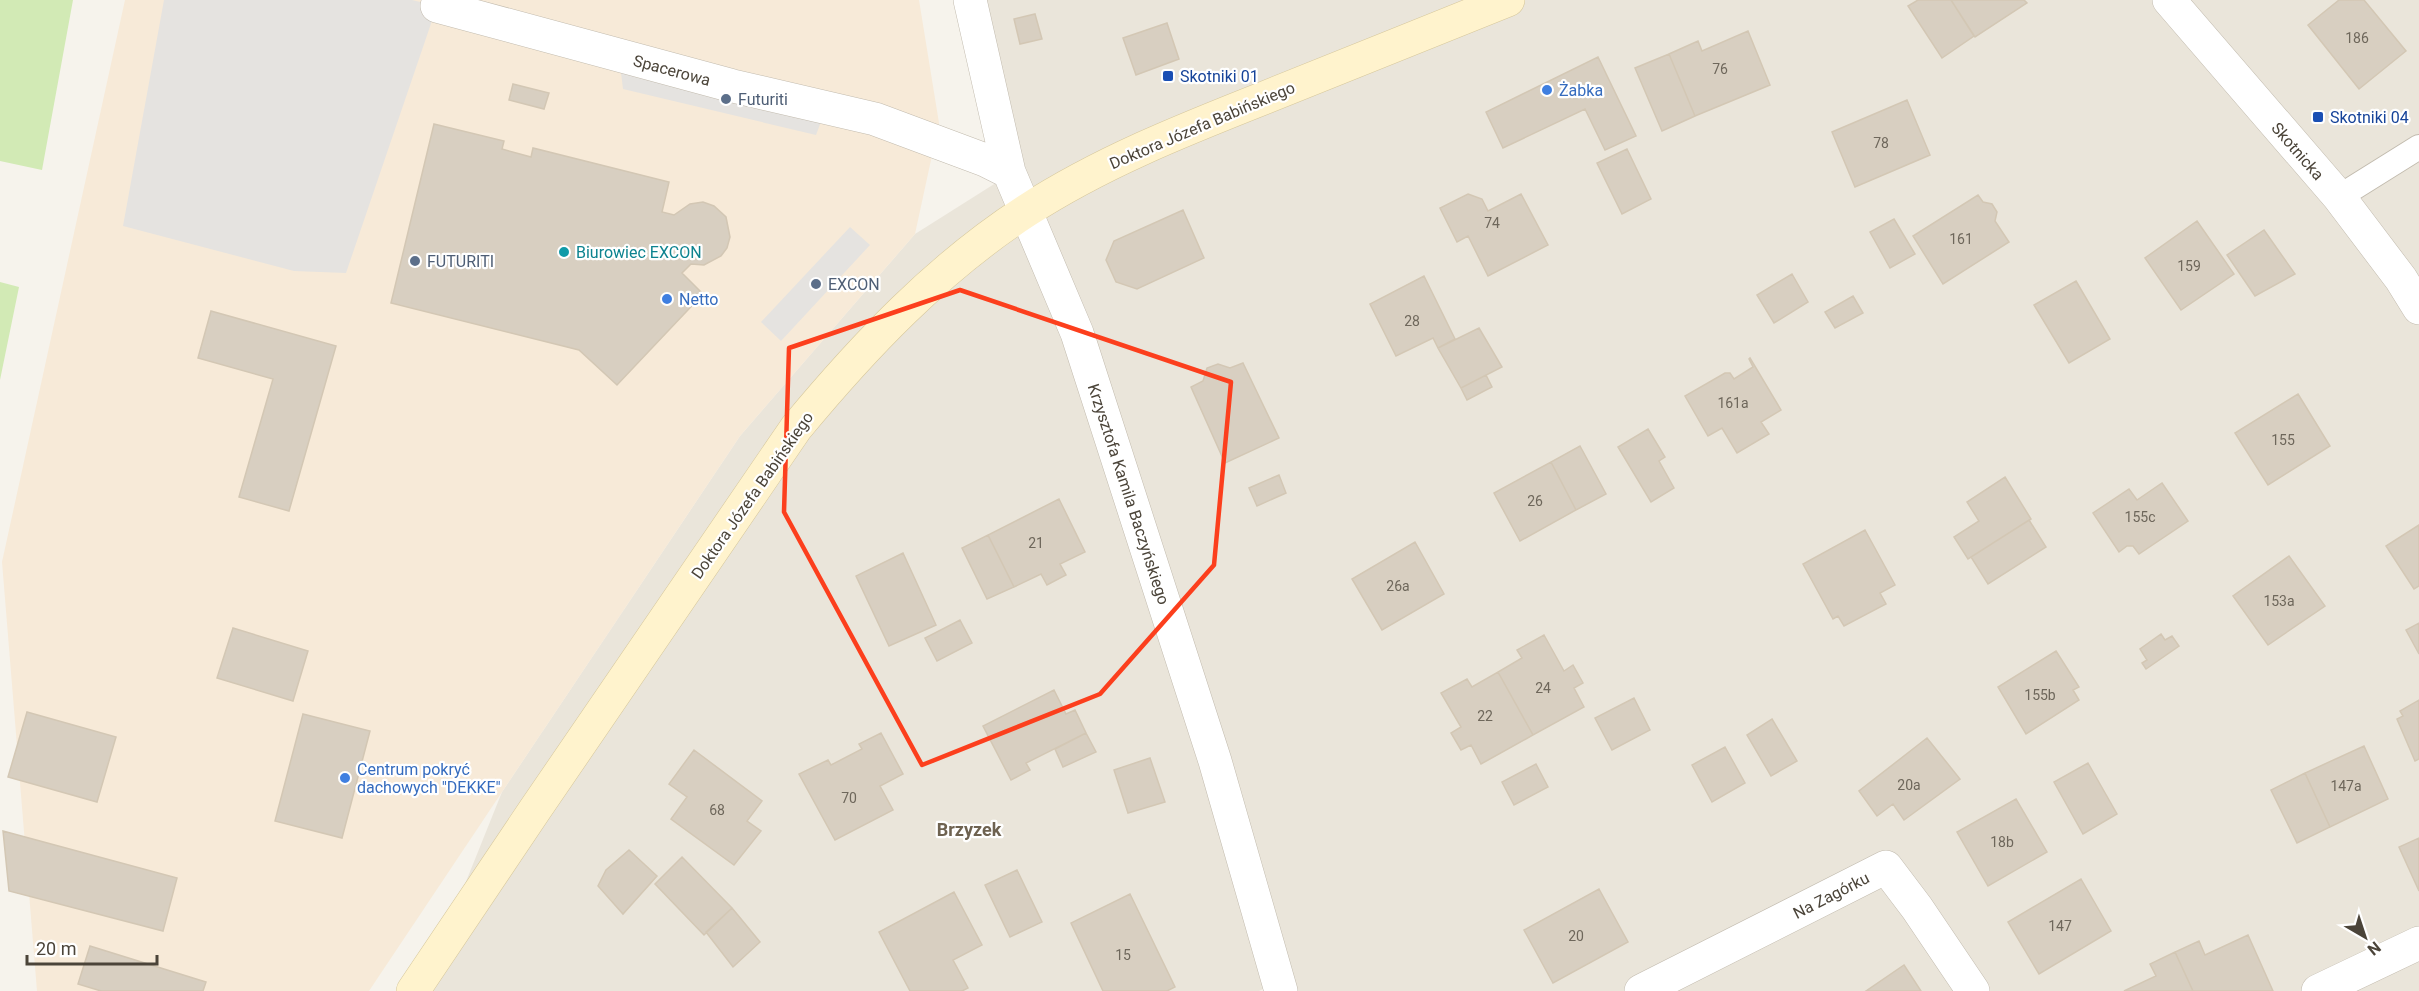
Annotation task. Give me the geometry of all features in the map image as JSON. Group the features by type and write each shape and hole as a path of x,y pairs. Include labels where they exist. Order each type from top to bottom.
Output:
{"main road":[{"name":"Doktora Józefa Babińskiego","path":"413,991 527,820 796,428 834,383 893,321 959,260 1027,210 1121,158 1226,113 1508,0"}],"street":[{"name":"Krzysztofa Kamila Baczyńskiego","path":"970,0 1009,172 1077,333 1215,760 1281,991"},
{"name":"Skotnicka","path":"2169,0 2339,198 2401,279 2419,308"},
{"name":"Spacerowa","path":"436,6 733,86 875,119 985,160 1009,172"},
{"name":"Na Zagórku","path":"1641,991 1886,867 1917,908 1973,991"},
{"path":"2319,991 2419,943"}],"lane":[{"path":"2339,198 2419,147"}],"highlighted area":[{"path":"960,290 1231,382 1214,565 1100,694 922,765 784,512 789,348"}],"shaded area":[{"path":"125,0 919,0 939,123 915,234 740,436 369,991 37,991 2,562"},
{"path":"164,0 412,0 437,6 346,273 294,271 123,226"},
{"path":"982,0 2419,0 2419,991 1263,991 1263,989 1259,991 422,991 502,792 740,436 915,234 1021,167"},
{"name":"Futuriti","path":"619,56 826,108 816,135 623,89"},
{"name":"EXCON","path":"850,227 870,245 781,341 761,322"}],"green space":[{"path":"0,0 73,0 42,170 0,161"},
{"path":"0,282 19,287 0,380"}],"building":[{"path":"1918,0 1951,0 1974,36 1942,58 1908,6"},
{"path":"1951,0 2024,0 2027,3 1975,37"},
{"path":"2339,0 2364,0 2406,51 2359,89 2308,25"},
{"path":"1035,14 1042,39 1020,44 1014,19"},
{"path":"1167,23 1179,59 1136,75 1123,38"},
{"path":"1748,31 1770,85 1695,116 1669,54 1698,41 1702,51"},
{"path":"1669,54 1695,116 1662,131 1635,68"},
{"path":"1598,57 1636,136 1605,150 1585,109 1503,148 1486,112"},
{"path":"513,84 549,93 544,109 509,100"},
{"path":"1907,100 1930,155 1855,187 1832,132"},
{"name":"Biurowiec EXCON","path":"434,124 504,141 502,149 531,157 533,148 669,182 662,212 674,215 690,204 703,202 714,206 726,217 730,237 727,248 721,256 704,265 691,264 682,273 703,294 617,385 579,350 391,303"},
{"path":"1627,149 1651,199 1622,214 1597,163"},
{"path":"1468,194 1482,199 1488,211 1521,194 1548,245 1488,276 1468,236 1457,242 1440,208"},
{"path":"1978,195 1983,202 1992,204 1997,212 1995,221 2009,242 1943,284 1913,236"},
{"path":"1183,210 1204,258 1137,289 1116,282 1106,260 1114,241"},
{"path":"1894,219 1915,254 1890,268 1870,232"},
{"path":"2197,221 2234,274 2181,310 2145,258"},
{"path":"2264,230 2295,274 2255,296 2227,255"},
{"path":"1792,274 1808,302 1774,323 1757,295"},
{"path":"1424,276 1455,339 1438,348 1433,338 1396,356 1370,304"},
{"path":"2076,281 2110,339 2069,363 2034,305"},
{"path":"1853,296 1863,313 1835,328 1825,312"},
{"path":"211,311 336,346 289,511 239,497 273,379 198,358"},
{"path":"1479,328 1502,367 1461,388 1438,348"},
{"path":"1750,358 1781,410 1761,422 1769,434 1737,453 1722,428 1708,436 1685,396 1725,373 1730,373 1734,379 1753,367"},
{"path":"1243,363 1279,438 1225,463 1191,387 1203,381 1207,368 1218,364 1230,368"},
{"path":"1486,375 1492,387 1467,400 1461,388"},
{"path":"2298,394 2330,446 2268,485 2235,433"},
{"path":"1648,429 1665,457 1659,461 1674,488 1651,502 1618,447"},
{"path":"1580,446 1606,494 1576,510 1551,462"},
{"path":"1551,462 1576,510 1520,541 1494,493"},
{"path":"1279,475 1286,493 1257,506 1249,488"},
{"path":"2005,477 2031,519 1968,559 1954,537 1979,521 1967,502"},
{"path":"2162,483 2188,521 2139,554 2133,546 2127,546 2119,552 2093,513 2129,489 2137,500"},
{"path":"1059,499 1085,552 1060,564 1066,575 1047,585 1041,574 1014,587 988,535"},
{"path":"2029,520 2046,547 1988,584 1971,557"},
{"path":"2419,525 2419,586 2414,589 2386,546"},
{"path":"1865,530 1895,585 1880,593 1886,604 1844,626 1838,616 1833,619 1803,564"},
{"path":"988,535 1014,587 987,599 962,548"},
{"path":"1415,542 1444,594 1382,630 1352,579"},
{"path":"903,553 936,625 889,646 856,576"},
{"path":"2289,556 2325,606 2268,645 2233,596"},
{"path":"960,620 972,643 937,661 925,638"},
{"path":"2419,623 2419,654 2406,630"},
{"path":"233,628 308,651 293,701 217,678"},
{"path":"2161,634 2165,640 2172,636 2179,646 2146,669 2142,663 2147,660 2140,649"},
{"path":"1544,635 1564,671 1573,665 1583,683 1574,688 1584,707 1533,735 1498,672 1522,658 1517,650"},
{"path":"2056,651 2079,687 2073,690 2079,700 2026,734 1998,687"},
{"path":"1498,672 1533,735 1481,764 1471,745 1461,750 1451,733 1461,727 1441,693 1467,679 1472,687"},
{"path":"1054,690 1066,714 1075,710 1086,733 1026,763 1030,770 1011,780 983,726"},
{"path":"1634,698 1650,730 1612,750 1595,718"},
{"path":"2419,700 2419,759 2415,761 2397,719 2403,716 2400,711"},
{"path":"27,712 116,737 97,802 8,777"},
{"path":"303,714 370,731 342,838 275,821"},
{"path":"1772,719 1797,761 1771,776 1747,735"},
{"path":"881,733 903,774 880,786 893,810 835,840 799,774 828,760 831,765 862,749 859,744"},
{"path":"1086,733 1096,752 1063,767 1055,749"},
{"path":"1927,738 1960,779 1904,820 1893,804 1877,816 1859,791"},
{"path":"2364,746 2388,799 2330,827 2305,773"},
{"path":"1725,747 1745,783 1712,802 1692,765"},
{"path":"694,750 762,801 747,821 761,831 734,865 671,819 687,797 669,784"},
{"path":"1150,758 1165,802 1128,813 1114,770"},
{"path":"2088,763 2117,814 2083,834 2054,782"},
{"path":"1536,764 1548,787 1514,805 1502,782"},
{"path":"2305,773 2330,827 2297,843 2271,790"},
{"path":"2016,799 2047,852 1988,886 1957,832"},
{"path":"3,831 177,878 163,931 9,891"},
{"path":"2419,838 2419,891 2399,847"},
{"path":"629,850 657,876 623,914 598,886 606,870"},
{"path":"682,857 732,908 704,935 655,884"},
{"path":"1017,870 1042,922 1010,937 985,885"},
{"path":"2081,879 2111,931 2039,974 2008,922"},
{"path":"1599,889 1628,942 1553,983 1524,930"},
{"path":"954,892 982,945 953,960 968,988 962,991 910,991 879,932"},
{"path":"1130,894 1175,987 1167,991 1103,991 1071,923"},
{"path":"732,908 760,942 733,967 706,932"},
{"path":"2248,935 2273,991 2193,991 2175,952 2199,941 2205,955"},
{"path":"90,946 206,982 203,991 101,991 78,984"},
{"path":"2175,952 2193,991 2124,991 2156,976 2150,964"},
{"path":"1904,965 1921,991 1866,991"}],"place":[{"name":"Skotniki 01","path":"1168,76"},
{"name":"Żabka","path":"1547,90"},
{"name":"Futuriti","path":"726,99"},
{"name":"Skotniki 04","path":"2318,117"},
{"name":"Biurowiec EXCON","path":"564,252"},
{"name":"FUTURITI","path":"415,261"},
{"name":"EXCON","path":"816,284"},
{"name":"Netto","path":"667,299"},
{"name":"Centrum pokryć dachowych \"DEKKE\"","path":"345,778"}],"district":[{"name":"Brzyzek","path":"969,830"}]}
